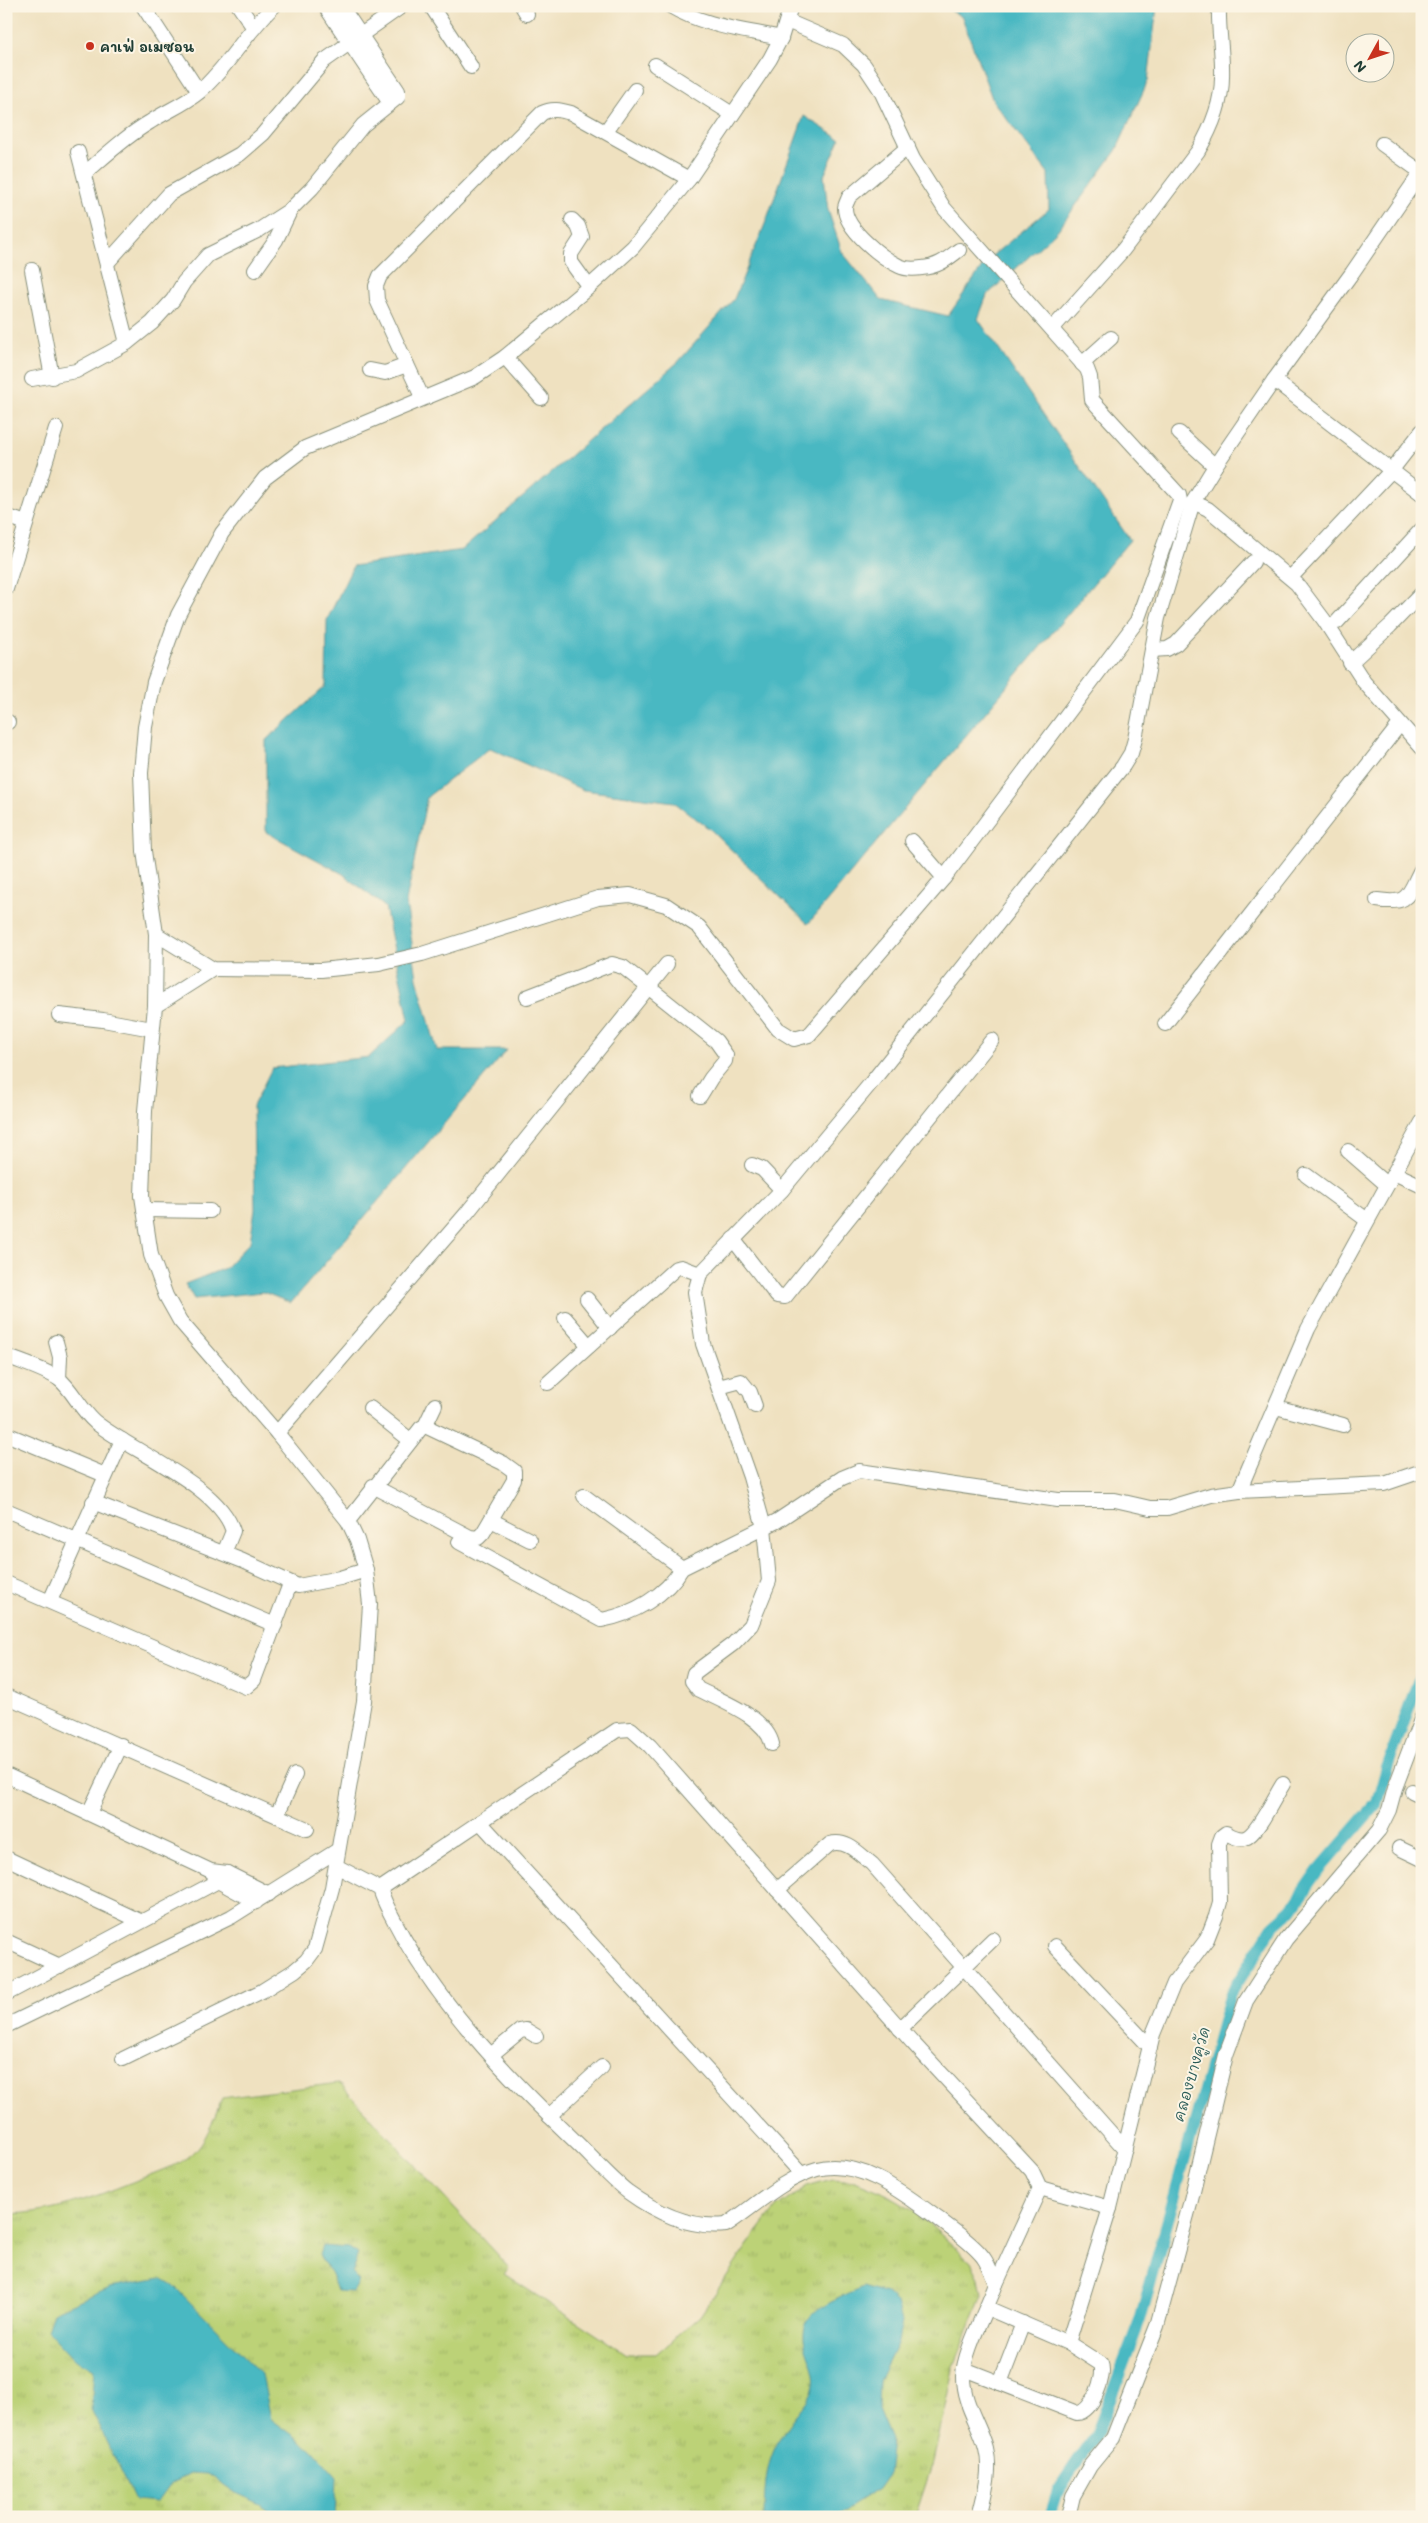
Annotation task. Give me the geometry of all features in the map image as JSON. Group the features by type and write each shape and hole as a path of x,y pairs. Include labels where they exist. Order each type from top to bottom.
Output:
{"street":[{"path":"144,6 199,92"},
{"path":"239,6 254,28"},
{"path":"84,174 134,132 182,105 199,92 217,75 274,6"},
{"path":"32,379 52,377 76,371 127,343 152,322 173,300 184,282 208,255 259,230 290,210 312,188 363,125 394,100 398,91 325,6"},
{"path":"341,6 354,38"},
{"path":"107,263 169,194 240,154 263,134 308,78 354,38 402,6"},
{"path":"431,6 471,66"},
{"path":"670,6 684,14 710,23 781,38"},
{"path":"123,2059 262,1991 294,1971 306,1961 315,1949 323,1927 336,1866 364,1701 370,1604 366,1570 357,1540 348,1521 277,1433 180,1321 166,1296 151,1255 142,1196 145,1111 155,1006 156,934 144,851 141,773 145,727 154,682 178,615 222,534 265,478 305,448 422,397 475,377 505,358 589,287 632,247 689,179 770,59 781,38 791,6"},
{"path":"1052,329 1122,250 1198,151 1206,137 1219,103 1222,88 1219,6"},
{"path":"156,934 213,969 321,970 379,964 422,954 598,898 630,895 666,905 699,927 778,1029 794,1039 810,1034 944,878 1137,621 1180,500 1176,491 1092,400 1090,377 1082,364 1007,282 944,208 908,147 880,89 864,65 843,45 787,21"},
{"path":"655,65 732,114"},
{"path":"606,131 635,90"},
{"path":"422,397 377,300 376,286 380,276 542,113 558,109 571,113 689,179"},
{"path":"772,1744 770,1736 756,1720 698,1689 692,1681 694,1673 733,1644 751,1625 768,1581 765,1531 750,1478 703,1344 695,1292 700,1274 782,1190 871,1083 1123,766 1131,753 1158,618 1193,502 1215,466 1274,380 1352,273 1421,171 1382,144"},
{"path":"908,147 849,197 845,208 850,222 863,239 883,258 901,267 920,269 939,265 959,250"},
{"path":"78,152 127,343"},
{"path":"254,270 276,240 290,210"},
{"path":"572,220 578,226 582,237 571,254 571,262 589,287"},
{"path":"32,270 52,377"},
{"path":"1082,364 1110,338"},
{"path":"505,358 541,398"},
{"path":"370,370 385,373 407,364"},
{"path":"1274,380 1422,494"},
{"path":"6,589 56,428"},
{"path":"1295,573 1391,471 1422,431"},
{"path":"1179,433 1215,466"},
{"path":"1193,502 1208,509 1297,584 1324,620 1364,682 1422,748"},
{"path":"6,516 26,523"},
{"path":"1337,622 1422,529"},
{"path":"1152,650 1166,649 1176,644 1253,562"},
{"path":"1350,662 1390,626 1422,593"},
{"path":"1165,1024 1400,724"},
{"path":"912,841 944,878"},
{"path":"1377,900 1398,903 1405,898 1422,868"},
{"path":"528,996 612,964 624,967 716,1041 726,1056 700,1096"},
{"path":"277,1433 466,1214 668,964"},
{"path":"155,1006 213,969"},
{"path":"59,1015 103,1020 152,1029"},
{"path":"733,1239 777,1296 785,1297 992,1040"},
{"path":"1239,1491 1308,1329 1422,1122"},
{"path":"1348,1151 1390,1179 1422,1186"},
{"path":"752,1165 762,1169 782,1190"},
{"path":"1306,1175 1367,1220"},
{"path":"144,1210 210,1211"},
{"path":"548,1383 676,1268 681,1267 700,1274"},
{"path":"587,1299 610,1328"},
{"path":"565,1318 589,1346"},
{"path":"56,1342 60,1357 59,1379"},
{"path":"6,1356 59,1379 78,1405 95,1422 182,1476 218,1507 230,1522 233,1531 224,1553"},
{"path":"719,1387 740,1381 750,1392 755,1406"},
{"path":"348,1521 410,1440 425,1426 435,1405"},
{"path":"1276,1407 1343,1425"},
{"path":"370,1408 410,1440"},
{"path":"373,1486 475,1538 483,1533 514,1480 514,1471 503,1463 425,1426"},
{"path":"6,1434 105,1475"},
{"path":"50,1601 122,1440"},
{"path":"458,1542 602,1620 652,1600 676,1578 682,1568 765,1531 842,1478 859,1471 1058,1500 1115,1500 1142,1507 1168,1508 1211,1495 1239,1491 1384,1484 1422,1471"},
{"path":"584,1496 682,1568"},
{"path":"93,1502 224,1553 294,1585 325,1582 366,1570"},
{"path":"6,1510 275,1625"},
{"path":"490,1520 530,1540"},
{"path":"6,1583 246,1687 254,1680 275,1625 294,1585"},
{"path":"6,1696 277,1815 307,1830"},
{"path":"1068,2517 1073,2496 1090,2466 1113,2438 1157,2326 1226,2056 1246,2001 1286,1939 1379,1830 1389,1810 1395,1788 1422,1717"},
{"path":"380,1889 616,1730 631,1729 650,1746 900,2029 1032,2171 1040,2188 1110,2208"},
{"path":"89,1813 121,1746"},
{"path":"6,1775 219,1875 269,1894"},
{"path":"277,1815 295,1775"},
{"path":"1068,2343 1110,2208 1150,2047 1166,1998 1182,1971 1207,1939 1216,1916 1220,1902 1219,1844 1222,1836 1226,1833 1244,1838 1254,1833 1283,1784"},
{"path":"480,1822 802,2174"},
{"path":"778,1890 830,1844 838,1842 848,1845 872,1864 1125,2149"},
{"path":"1399,1848 1422,1859"},
{"path":"6,2026 256,1902 338,1850"},
{"path":"6,1858 140,1922"},
{"path":"336,1866 380,1889 384,1903 417,1960 461,2021 549,2116 628,2192 662,2213 690,2224 712,2227 726,2225 802,2174 819,2169 859,2172 899,2190 967,2241 984,2258 996,2284"},
{"path":"219,1875 256,1902"},
{"path":"6,1994 140,1922 219,1875"},
{"path":"900,2029 993,1939"},
{"path":"6,1941 60,1966"},
{"path":"1055,1946 1150,2047"},
{"path":"491,2055 520,2032 526,2030 536,2036"},
{"path":"549,2116 602,2067"},
{"path":"979,2517 989,2472 986,2449 965,2397 964,2369 970,2348 996,2284 1040,2188"},
{"path":"964,2369 1078,2413 1086,2411 1104,2374 1101,2364 1068,2343 987,2308"},
{"path":"1000,2383 1023,2323"}],"green space":[{"path":"339,2083 509,2268 504,2274 626,2354 656,2354 700,2316 751,2240 776,2208 807,2186 832,2179 855,2181 882,2192 917,2213 971,2262 979,2278 982,2295 953,2369 933,2462 915,2517 6,2517 6,2214 43,2210 80,2201 182,2162 192,2154 205,2138 222,2098"}],"water":[{"path":"944,6 1157,6 1148,81 1116,151 1057,231 987,295 978,319 1130,540 808,924 711,830 674,802 583,790 490,748 427,797 406,902 417,978 437,1050 507,1050 291,1303 263,1292 194,1299 185,1284 225,1268 250,1242 255,1209 253,1106 272,1068 369,1057 409,1020 385,907 343,874 266,832 266,740 326,686 327,620 353,566 462,550 678,362 734,299 765,224 804,116 840,139 824,176 828,210 842,252 881,300 948,316 987,260 1049,209 1048,173 993,101 962,17"},
{"path":"322,2246 349,2248 358,2254 351,2273 359,2282 353,2292 337,2291 331,2274 319,2255"},
{"path":"161,2278 173,2285 262,2375 271,2419 312,2449 337,2477 335,2517 278,2517 261,2504 236,2493 208,2474 190,2473 171,2484 158,2502 135,2500 91,2409 94,2369 75,2360 47,2330 53,2312 110,2287"},
{"path":"863,2287 886,2294 898,2305 902,2321 898,2342 879,2381 878,2409 891,2440 887,2476 878,2489 834,2517 764,2517 766,2479 771,2457 781,2436 809,2398 813,2389 814,2372 804,2338 808,2320 818,2309 841,2296"}],"waterway":[{"name":"คลองบางคูวัด","path":"1050,2517 1058,2491 1097,2433 1140,2320 1231,1993 1274,1925 1292,1909 1319,1870 1377,1803 1387,1768 1422,1671"}],"place":[{"name":"คาเฟ่ อเมซอน","path":"90,46"}]}
